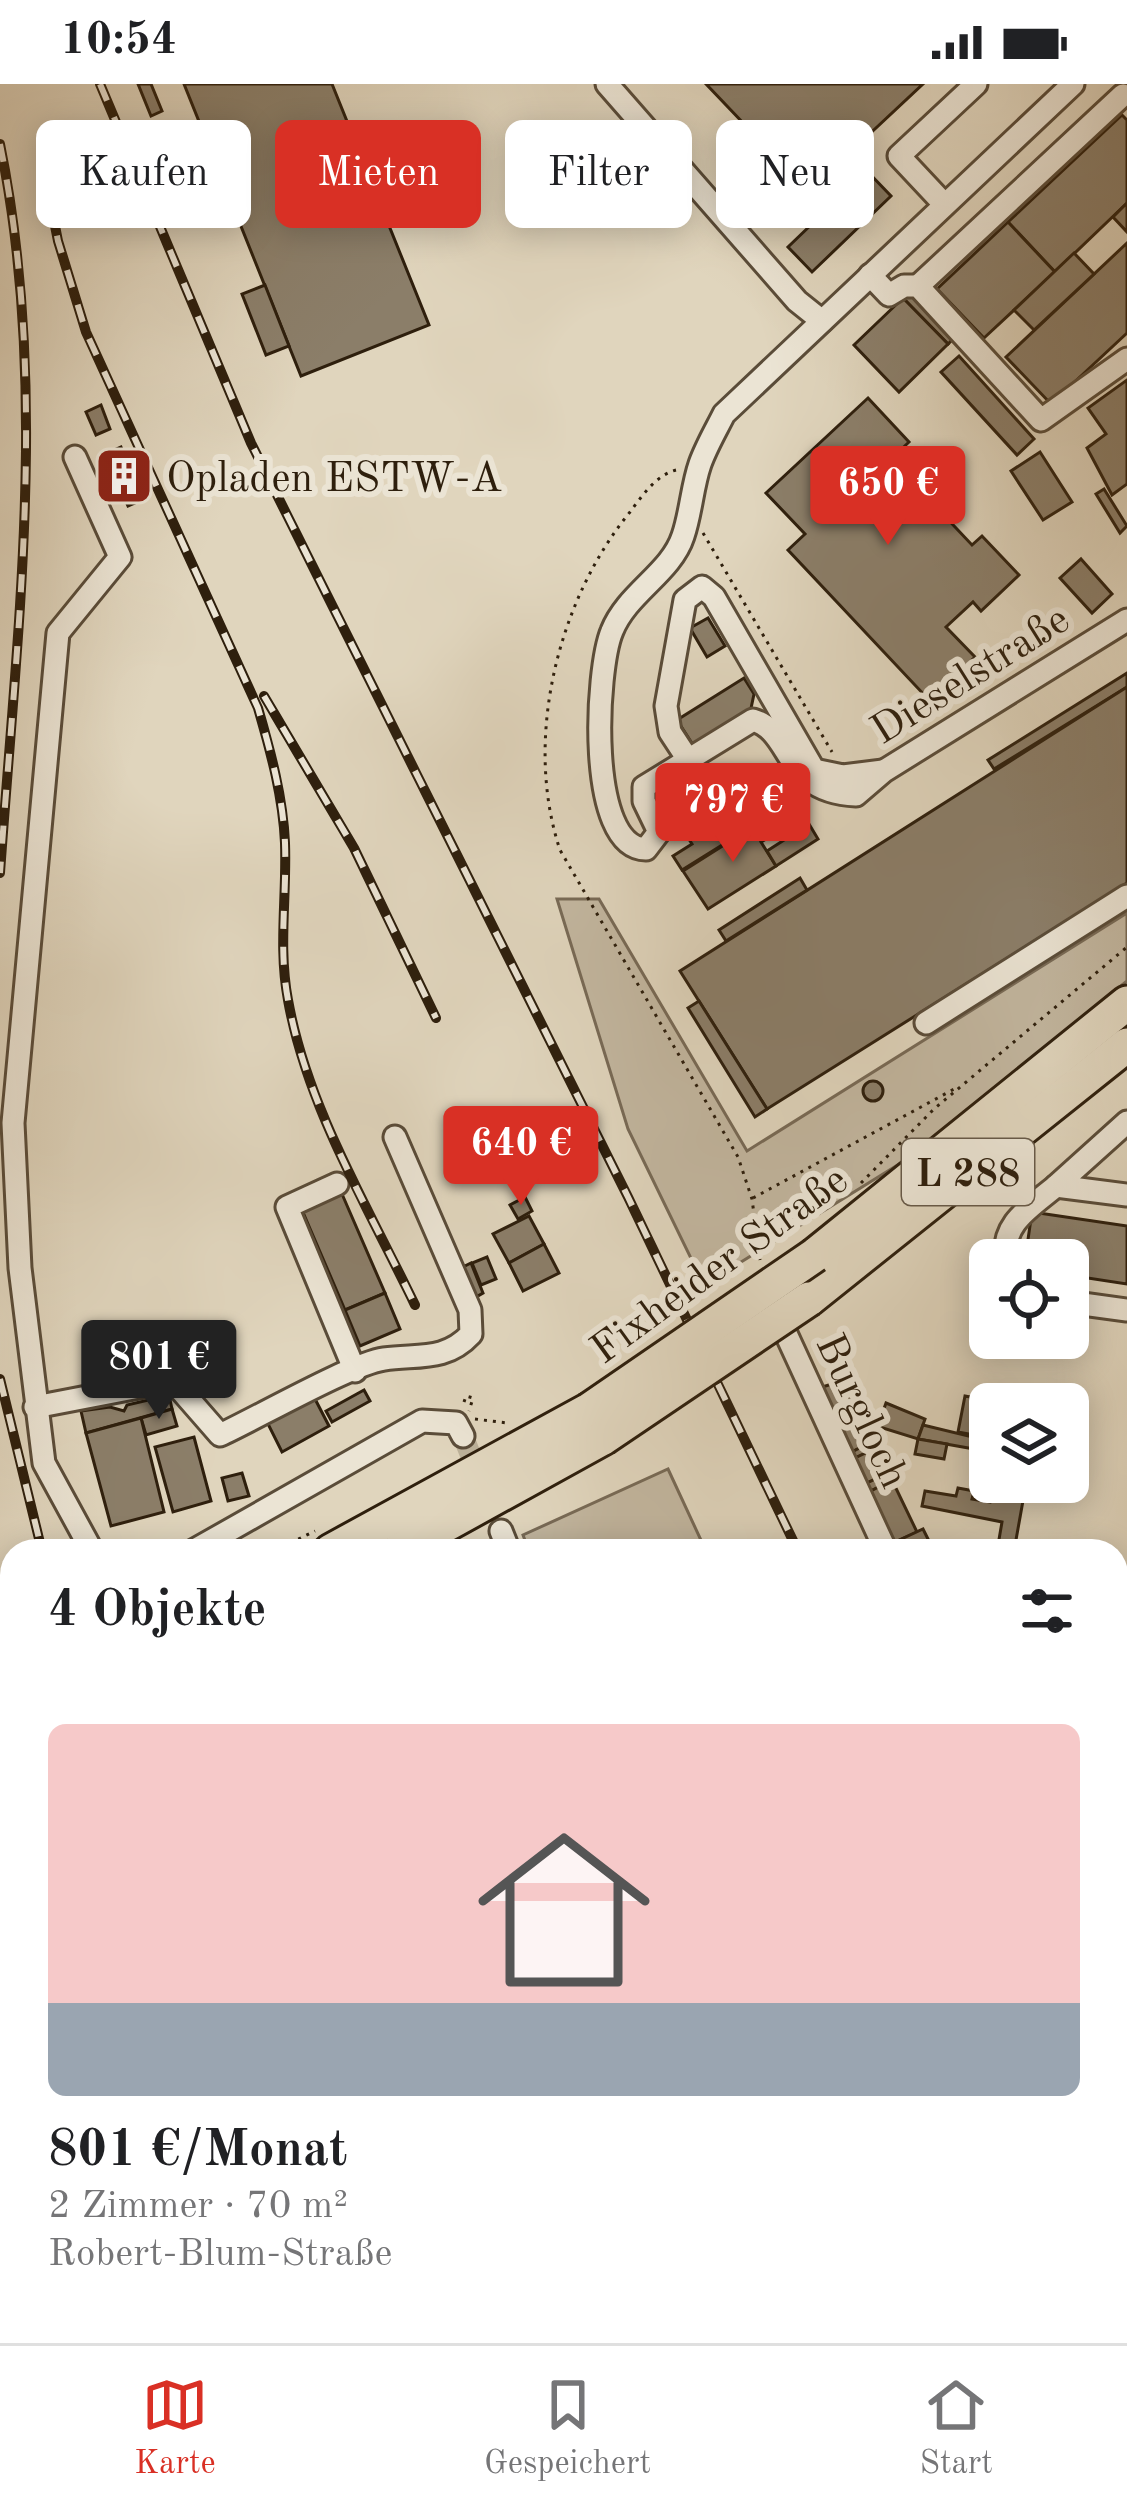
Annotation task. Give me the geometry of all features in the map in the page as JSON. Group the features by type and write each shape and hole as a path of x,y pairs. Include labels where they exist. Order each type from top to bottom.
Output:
{"highway":[{"name":"Fixheider Straße","path":"356,1539 596,1424 1127,1004"},
{"name":"Fixheider Straße","path":"417,1539 596,1424 809,1299 1127,1045"}],"street":[{"path":"607,84 797,301 822,321"},
{"path":"944,204 899,156 976,84"},
{"path":"849,785 828,790 802,777 759,722 742,723 644,788 644,801 659,832 646,849 632,847 620,832 605,791 601,680 605,651 624,606 682,540 700,464 724,414 1073,84"},
{"path":"870,275 889,296 904,286 918,286 1121,93"},
{"path":"918,286 1041,420 1127,359"},
{"path":"75,457 129,558 58,633 37,822 13,1123 35,1407 44,1462 86,1539"},
{"path":"687,758 670,732 666,706 685,600 702,587 714,597 805,758 814,770 849,785"},
{"name":"Dieselstraße","path":"849,785 884,771 1127,620"},
{"path":"926,1022 1127,896"},
{"path":"1005,1239 1011,1225 1127,1122"},
{"path":"35,1407 166,1382 179,1388 220,1435 382,1359 440,1355 462,1344 473,1322 394,1137"},
{"path":"337,1184 287,1207 355,1371"},
{"path":"1056,1186 1127,1195"},
{"name":"Burgloch","path":"772,1302 881,1539"},
{"path":"1089,1305 1127,1310"},
{"path":"214,1539 422,1421 460,1430"}],"path":[{"path":"700,464 666,472 644,494 600,548 572,601 550,711 551,809 560,850 737,1157 752,1198 759,1258"},
{"path":"689,509 849,785"},
{"path":"857,1186 961,1085 1127,947"},
{"path":"752,1198 961,1085"},
{"path":"460,1430 466,1396 473,1398 467,1418 514,1424"}],"shaded area":[{"path":"557,899 599,899 747,1151 1127,913 1127,981 904,1161 704,1285 628,1129"},
{"path":"668,1469 700,1539 524,1539 523,1535"}],"building":[{"path":"138,84 151,84 162,111 151,116"},
{"path":"184,84 332,84 346,120 275,120 275,228 390,228 429,325 301,376 242,228 251,228 251,120 198,120"},
{"path":"706,84 923,84 874,130 874,120 740,120"},
{"path":"1122,115 1127,120 1127,203 1055,272 1008,222"},
{"path":"874,178 891,196 874,212"},
{"path":"1127,203 1127,232 1113,217"},
{"path":"1008,222 1055,272 984,338 937,289"},
{"path":"808,228 858,228 812,272 788,247"},
{"path":"1127,243 1127,333 1051,404 1006,357"},
{"path":"1074,253 1094,274 1034,330 1014,310"},
{"path":"265,285 289,346 266,355 242,294"},
{"path":"910,291 955,337 948,344 903,298"},
{"path":"903,298 948,344 899,392 854,345"},
{"path":"959,356 1034,439 1017,455 941,372"},
{"path":"1127,380 1127,484 1112,495 1087,448 1106,434 1088,408"},
{"path":"868,398 909,442 891,459 972,545 982,536 1019,575 981,611 973,602 946,627 975,657 929,700 788,550 805,534 766,493"},
{"path":"101,405 110,429 96,435 86,412"},
{"name":"Opladen ESTW-A","path":"121,447 144,499 128,506 105,454"},
{"path":"1040,452 1072,502 1043,520 1011,471"},
{"path":"1104,489 1127,526 1120,533 1096,494"},
{"path":"1081,559 1112,594 1092,613 1060,578"},
{"path":"708,618 725,646 707,657 690,628"},
{"path":"1127,673 1127,687 994,769 988,760"},
{"path":"744,678 754,694 750,713 695,748 677,720"},
{"path":"1127,687 1127,883 767,1109 680,971"},
{"path":"700,764 743,832 682,870 673,856 692,844 658,791"},
{"path":"770,816 779,831 761,842 776,866 708,909 683,871"},
{"path":"809,824 818,839 776,866 767,851"},
{"path":"800,878 807,890 726,941 719,930"},
{"path":"699,1001 767,1109 755,1117 688,1008"},
{"path":"873,1081 883,1091 873,1101 863,1091"},
{"path":"342,1194 385,1293 345,1310 302,1210"},
{"path":"525,1197 532,1211 518,1219 510,1205"},
{"path":"1032,1212 1127,1226 1127,1284 1089,1278 1089,1239 1028,1239"},
{"path":"529,1216 544,1244 509,1263 493,1234"},
{"path":"544,1244 559,1273 523,1291 509,1263"},
{"path":"487,1257 496,1279 481,1285 472,1263"},
{"path":"471,1263 483,1293 476,1297 463,1267"},
{"path":"385,1293 400,1329 360,1346 345,1310"},
{"path":"854,1382 866,1417 839,1430 819,1388"},
{"path":"364,1390 370,1401 332,1422 326,1411"},
{"path":"965,1396 969,1397 969,1434 958,1432"},
{"path":"161,1397 170,1400 172,1409 86,1433 81,1411 110,1407 124,1411 127,1405"},
{"path":"314,1397 329,1426 282,1452 267,1422"},
{"path":"886,1403 925,1419 918,1439 870,1424 863,1410 882,1414"},
{"path":"172,1409 177,1426 146,1435 141,1418"},
{"path":"866,1417 873,1441 850,1453 839,1430"},
{"path":"141,1418 164,1512 111,1526 86,1433"},
{"path":"923,1425 969,1436 969,1448 918,1439"},
{"path":"194,1437 211,1501 173,1512 155,1447"},
{"path":"918,1439 947,1444 944,1459 915,1454"},
{"path":"873,1441 877,1448 853,1459 850,1453"},
{"path":"878,1447 890,1472 865,1484 853,1459"},
{"path":"890,1472 894,1479 869,1492 865,1484"},
{"path":"242,1473 249,1496 228,1501 222,1478"},
{"path":"892,1480 917,1532 891,1539 869,1492"},
{"path":"958,1488 969,1490 969,1503 1023,1503 1016,1539 999,1539 1002,1522 922,1506 925,1491 956,1496"},
{"path":"923,1529 928,1539 902,1539"}],"tunnel":[{"path":"463,1436 501,1531"}],"railway":[{"path":"100,84 251,443 628,1197 792,1539"},
{"path":"0,144 15,235 26,417 20,599 0,873"},
{"path":"55,228 86,332 258,708 284,826 284,961 297,1040 324,1118 415,1305"},
{"path":"264,696 354,848 436,1018"},
{"path":"0,1379 39,1539"}],"place":[{"name":"Opladen ESTW-A","path":"124,476"}]}
